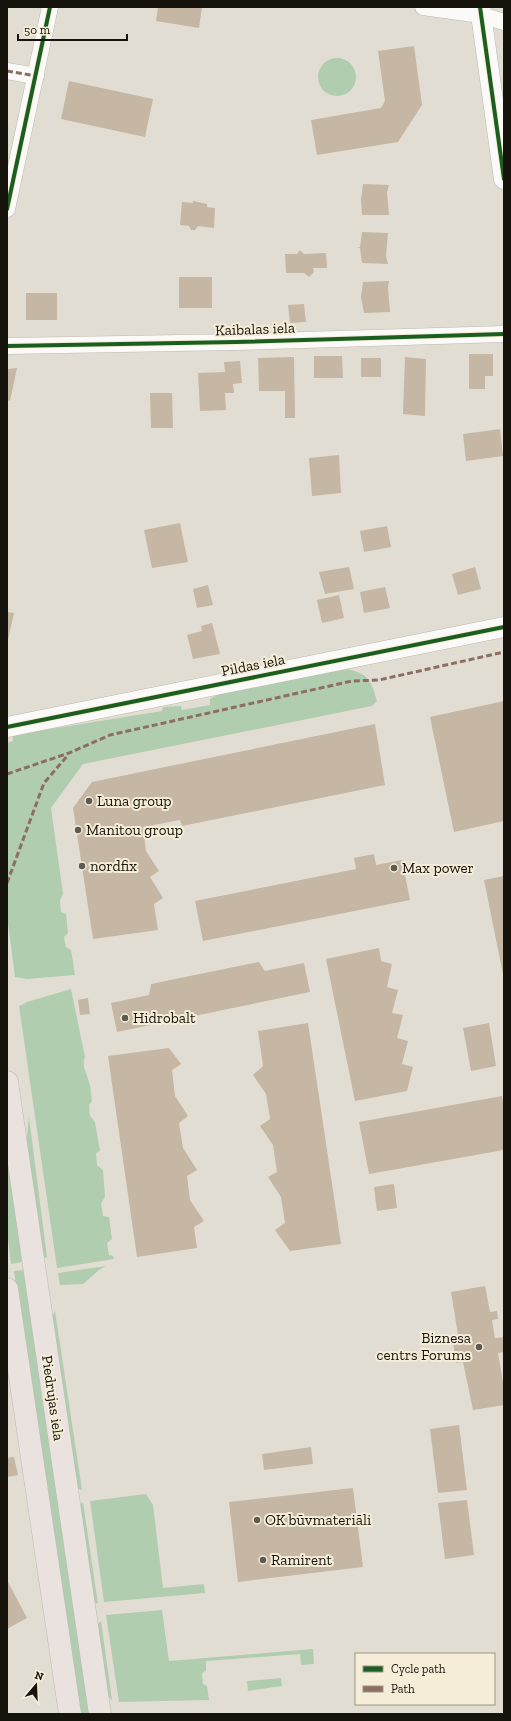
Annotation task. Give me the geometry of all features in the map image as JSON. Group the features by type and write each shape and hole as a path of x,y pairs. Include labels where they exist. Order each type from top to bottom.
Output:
{"main road":[{"name":"Piedrujas iela","path":"7,1082 100,1714"},
{"name":"Piedrujas iela","path":"7,1289 70,1714"}],"street":[{"path":"7,209 50,7"},
{"path":"423,7 481,11 504,22"},
{"path":"481,11 504,179"},
{"path":"7,70 36,76"},
{"name":"Kaibalas iela","path":"7,346 236,342 504,334"},
{"name":"Pildas iela","path":"7,727 504,627"}],"green space":[{"path":"333,58 341,58 348,61 353,66 356,77 353,88 348,93 341,96 333,96 326,93 321,88 318,81 318,73 321,66 326,61"},
{"path":"346,669 360,673 371,683 377,701 372,706 83,764 51,808 63,894 60,900 61,912 66,914 68,933 64,937 66,947 71,950 75,975 27,979 15,977 7,916 7,743 13,741 13,735 162,711 163,707 181,706 182,710 210,705 210,699 218,694"},
{"path":"71,989 85,1057 84,1067 91,1089 92,1101 89,1105 90,1116 95,1122 100,1151 96,1153 97,1165 103,1170 105,1197 101,1203 103,1216 109,1217 112,1239 107,1243 109,1255 113,1256 114,1259 57,1268 19,1006 27,1002"},
{"path":"29,1117 47,1257 43,1258 26,1146"},
{"path":"7,1148 22,1262 11,1264 7,1230"},
{"path":"106,1266 83,1284 60,1285 58,1273"},
{"path":"25,1270 89,1714 79,1714 14,1271"},
{"path":"55,1311 82,1490 75,1487 50,1322"},
{"path":"146,1494 153,1505 163,1588 204,1584 205,1593 104,1602 90,1501"},
{"path":"83,1502 98,1604 94,1602 77,1508"},
{"path":"162,1610 169,1661 313,1649 314,1664 301,1665 300,1654 206,1661 206,1671 202,1673 203,1684 207,1686 209,1700 119,1702 106,1615"},
{"path":"101,1621 112,1700 107,1695 96,1626"},
{"path":"281,1678 282,1686 248,1691 247,1681"}],"building":[{"path":"158,7 202,7 199,28 156,21"},
{"path":"414,46 422,105 398,142 317,155 311,120 381,108 385,101 378,51"},
{"path":"69,81 153,99 145,137 61,119"},
{"path":"363,184 389,185 387,192 389,215 362,215 361,200"},
{"path":"193,201 207,204 207,207 215,208 214,228 198,226 195,230 191,230 189,226 180,225 182,202 193,203"},
{"path":"362,232 388,233 386,256 388,264 362,263 360,248 357,248 360,247"},
{"path":"300,250 304,254 326,253 327,268 313,268 314,272 309,277 304,273 286,273 285,254 297,254"},
{"path":"179,277 212,277 212,308 179,308"},
{"path":"389,281 388,288 390,312 364,313 361,297 363,282"},
{"path":"26,293 57,293 57,320 26,320"},
{"path":"304,304 306,322 290,323 288,305"},
{"path":"469,354 493,354 493,376 485,376 485,389 469,389"},
{"path":"314,356 342,356 343,378 314,378"},
{"path":"294,357 295,418 285,418 285,391 259,391 258,358"},
{"path":"405,357 426,359 425,416 403,414"},
{"path":"361,358 381,358 381,377 361,377"},
{"path":"240,361 242,383 233,384 234,393 225,393 226,410 200,411 198,373 225,372 224,362"},
{"path":"17,368 10,401 7,400 7,369"},
{"path":"150,393 172,393 173,428 151,428"},
{"path":"500,429 503,456 466,461 463,434"},
{"path":"339,455 341,493 312,496 309,458"},
{"path":"180,523 188,562 152,568 144,530"},
{"path":"387,526 391,547 364,552 360,531"},
{"path":"349,567 354,589 325,594 319,572"},
{"path":"475,567 481,589 458,595 452,574"},
{"path":"208,585 213,605 197,608 193,589"},
{"path":"385,587 390,608 364,613 360,592"},
{"path":"339,595 344,618 322,623 317,600"},
{"path":"7,612 14,613 8,640 7,640"},
{"path":"212,623 220,654 193,659 187,635 202,631 201,626"},
{"path":"504,701 504,821 454,832 430,717"},
{"path":"375,724 385,785 182,826 180,820 143,827 146,851 159,871 150,877 163,898 154,904 158,930 93,939 73,808 92,782"},
{"path":"374,854 376,865 402,860 410,900 203,941 195,901 356,869 354,858"},
{"path":"504,876 504,973 503,974 484,880"},
{"path":"379,948 381,961 392,964 387,987 398,990 392,1013 403,1015 397,1038 408,1041 402,1064 413,1067 407,1091 355,1101 326,959"},
{"path":"259,962 265,971 304,963 310,992 117,1032 111,1003 149,995 151,984"},
{"path":"88,998 90,1014 80,1015 78,1000"},
{"path":"308,1023 341,1244 290,1251 275,1230 285,1223 281,1197 268,1177 277,1172 273,1145 260,1126 270,1119 266,1094 253,1075 263,1066 258,1031"},
{"path":"489,1023 496,1066 471,1071 463,1028"},
{"path":"169,1048 181,1064 172,1070 175,1096 188,1116 179,1123 183,1148 197,1170 187,1176 190,1200 204,1221 194,1227 197,1248 137,1257 108,1056"},
{"path":"502,1096 504,1108 504,1150 369,1174 359,1122"},
{"path":"394,1184 397,1208 377,1211 374,1187"},
{"name":"Biznesa centrs Forums","path":"485,1286 490,1312 497,1311 498,1319 492,1320 495,1338 504,1337 504,1352 498,1353 504,1388 504,1405 473,1410 463,1362 456,1363 453,1342 459,1341 451,1292"},
{"path":"459,1425 467,1490 438,1493 430,1429"},
{"path":"311,1447 313,1464 264,1470 262,1454"},
{"path":"14,1457 18,1475 7,1477 7,1458"},
{"path":"353,1488 363,1567 238,1582 229,1502"},
{"path":"467,1500 474,1555 445,1559 438,1503"},
{"path":"7,1580 27,1618 7,1629"}],"marked path":[{"path":"7,71 36,76"},
{"path":"7,774 69,753 110,735 352,681 379,680 504,652"},
{"path":"7,883 44,783 68,755"}],"cycle path":[{"path":"7,209 50,7"},
{"path":"480,7 504,179"},
{"path":"7,346 236,342 504,334"},
{"path":"7,727 504,627"}],"place":[{"name":"Luna group","path":"89,801"},
{"name":"Manitou group","path":"78,830"},
{"name":"nordfix","path":"82,866"},
{"name":"Max power","path":"394,868"},
{"name":"Hidrobalt","path":"125,1018"},
{"name":"Biznesa centrs Forums","path":"479,1347"},
{"name":"OK būvmateriāli","path":"257,1520"},
{"name":"Ramirent","path":"263,1560"}]}
